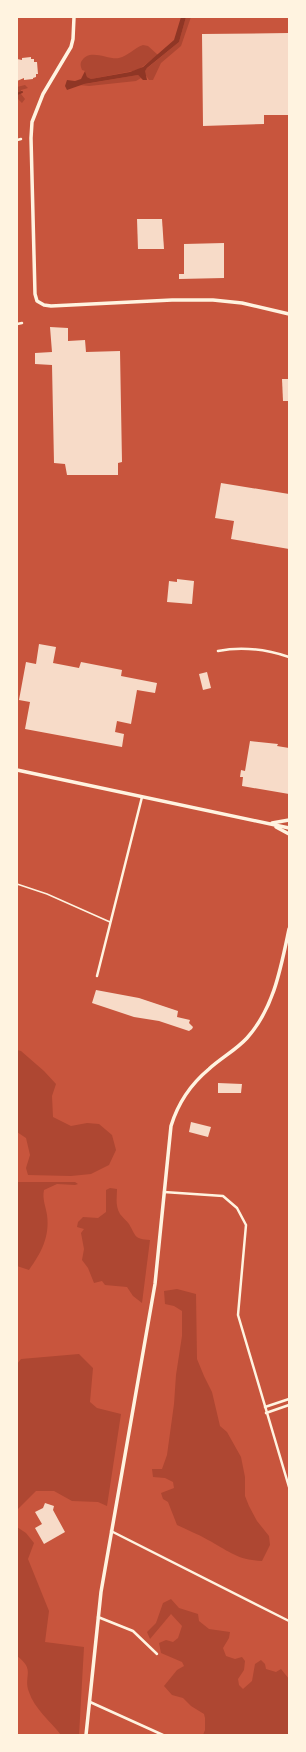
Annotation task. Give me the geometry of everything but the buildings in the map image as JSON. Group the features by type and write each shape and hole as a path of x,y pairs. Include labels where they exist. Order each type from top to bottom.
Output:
{"street":[{"path":"74,17 71,47 43,94 32,122 31,138 35,294 37,301 44,305 51,306 213,300 242,303 289,314"},
{"path":"17,140 21,139"},
{"path":"17,324 22,324"},
{"path":"218,651 246,648 268,650 289,657"},
{"path":"17,770 289,828"},
{"path":"97,976 142,797"},
{"path":"269,824 289,820"},
{"path":"269,824 289,834"},
{"path":"86,1735 98,1616 110,1531 155,1284 170,1134 174,1114 182,1099 196,1082 209,1069 246,1039 264,1015 278,978 289,929"},
{"path":"164,1192 223,1196 237,1208 246,1225 238,1315 289,1487"},
{"path":"265,1407 289,1399"},
{"path":"266,1412 289,1406"},
{"path":"110,1531 289,1621"},
{"path":"98,1616 133,1631 157,1654"},
{"path":"90,1702 164,1735"}],"lane":[{"path":"17,884 47,894 110,923"}],"shaded area":[{"path":"181,17 186,17 179,42 147,68 145,71 147,80 143,80 138,75 84,84 67,90 65,86 67,80 75,81 81,79 85,71 87,77 91,79 130,72 143,67 174,40"},
{"path":"186,17 191,17 181,46 161,63 153,80 149,80 145,74 145,70 179,42"},
{"path":"143,45 148,46 158,55 138,70 91,79 87,77 85,71 82,70 81,62 89,55 119,58"},
{"path":"138,75 141,78 136,81 89,86 79,85"},
{"path":"25,85 28,88 21,90 21,94 25,99 22,103 17,98 17,87"},
{"path":"17,1050 21,1051 44,1071 56,1084 52,1096 53,1117 71,1126 87,1123 99,1124 112,1135 116,1150 109,1165 91,1174 71,1176 28,1175 26,1168 30,1155 26,1138 17,1132"},
{"path":"17,1182 75,1182 78,1184 57,1184 44,1190 44,1200 48,1223 46,1238 41,1251 29,1270 17,1266"},
{"path":"110,1188 117,1189 118,1211 129,1224 136,1236 141,1239 150,1240 142,1303 133,1296 127,1287 105,1285 102,1281 94,1283 88,1268 82,1260 84,1249 81,1233 84,1229 77,1227 78,1222 83,1217 98,1218 106,1212 106,1190"},
{"path":"177,1289 196,1294 197,1359 212,1392 220,1426 227,1432 241,1457 245,1477 245,1496 249,1506 257,1521 269,1536 270,1545 262,1561 239,1557 177,1525 168,1502 163,1499 161,1493 174,1488 173,1482 165,1478 153,1477 152,1469 162,1469 167,1455 182,1336 182,1311 174,1306 165,1304 164,1291"},
{"path":"79,1354 93,1368 90,1402 97,1408 121,1414 107,1506 98,1502 72,1501 54,1491 36,1491 17,1510 17,1364 21,1359"},
{"path":"17,1527 26,1533 34,1543 28,1559 49,1611 45,1642 84,1647 79,1735 61,1735 35,1704 31,1698 27,1682 28,1669 23,1661 17,1656"},
{"path":"171,1599 179,1608 198,1614 199,1621 209,1629 230,1632 229,1638 223,1648 226,1656 235,1659 242,1657 245,1661 244,1670 238,1679 239,1685 243,1689 252,1681 255,1664 261,1660 265,1664 266,1669 276,1672 281,1669 289,1679 289,1735 203,1735 205,1730 204,1714 191,1706 183,1698 172,1695 164,1686 177,1670 184,1666 182,1662 161,1653 159,1643 166,1640 173,1642 178,1638 182,1626 171,1614 150,1639 147,1632 156,1623 163,1603"}],"waterway":[{"path":"17,94 22,92"}]}
